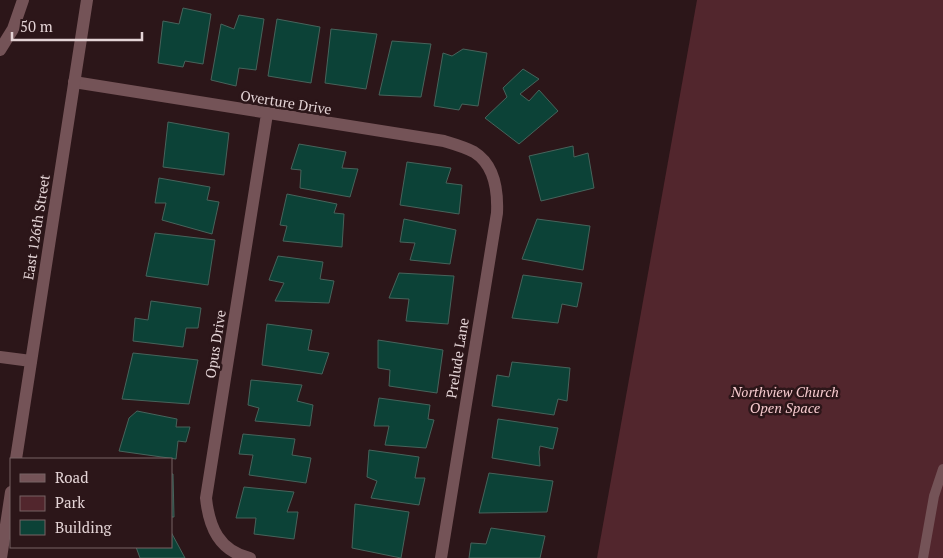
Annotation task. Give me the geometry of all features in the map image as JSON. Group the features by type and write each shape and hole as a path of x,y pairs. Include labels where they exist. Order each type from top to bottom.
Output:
{"street":[{"path":"0,50 13,29 23,0"},
{"name":"East 126th Street","path":"16,458 87,0"},
{"name":"Overture Drive","path":"74,82 444,141 476,153 487,164"},
{"name":"Opus Drive","path":"250,558 236,553 213,530 208,517 206,498 267,114"},
{"name":"Prelude Lane","path":"441,558 497,213 498,194 487,164"},
{"path":"0,357 31,360"},
{"path":"2,558 10,499"}],"lane":[{"path":"924,558 934,496 943,469"}],"green space":[{"name":"Northview Church Open Space","path":"697,0 943,0 943,558 597,558"}],"building":[{"path":"183,8 211,14 203,64 185,61 183,67 158,63 163,21 179,24"},
{"path":"239,15 264,19 256,70 239,68 236,86 211,80 221,24 234,29"},
{"path":"277,19 320,27 311,83 268,76"},
{"path":"331,29 377,34 366,89 325,83"},
{"path":"392,41 431,44 421,97 379,95"},
{"path":"463,49 487,53 478,106 462,104 459,110 434,106 443,53 452,56"},
{"path":"523,69 539,79 520,94 529,101 539,90 558,111 519,144 485,118 507,97 503,88"},
{"path":"168,122 229,133 224,175 163,167"},
{"path":"299,144 346,152 342,168 358,169 350,197 300,188 301,170 291,169"},
{"path":"573,146 574,157 588,153 594,188 541,201 529,156"},
{"path":"407,162 451,168 446,183 462,185 459,214 400,205"},
{"path":"159,178 210,187 207,200 219,202 212,234 162,220 166,203 155,203"},
{"path":"287,194 337,204 334,213 344,214 342,247 283,241 287,226 280,225"},
{"path":"404,219 456,230 450,264 410,260 415,243 400,242"},
{"path":"537,219 590,226 583,270 522,259"},
{"path":"155,233 215,240 208,285 146,276"},
{"path":"278,256 323,262 320,279 334,281 329,303 275,301 284,283 269,280"},
{"path":"399,273 454,276 448,324 406,321 409,299 389,298"},
{"path":"523,275 582,283 577,307 562,304 558,323 512,318"},
{"path":"151,301 201,308 198,328 186,328 183,347 133,341 135,318 148,320"},
{"path":"267,324 312,330 308,350 329,353 322,374 262,365"},
{"path":"378,340 443,350 437,393 389,386 390,370 378,368"},
{"path":"133,353 198,360 189,404 122,399"},
{"path":"512,362 570,368 567,401 558,399 554,415 492,406 497,375 509,377"},
{"path":"251,380 302,385 297,401 313,405 310,426 255,421 259,408 248,405"},
{"path":"379,398 430,405 428,419 434,420 426,448 385,445 389,426 374,426"},
{"path":"137,411 177,419 176,427 190,427 186,442 178,441 176,459 119,451 129,418"},
{"path":"498,419 558,428 553,449 540,446 540,466 492,458"},
{"path":"243,434 295,439 292,455 311,458 306,483 249,475 253,455 239,454"},
{"path":"369,450 419,457 415,478 425,478 419,505 371,498 377,481 367,477"},
{"path":"489,473 553,481 547,512 479,513"},
{"path":"172,474 173,474 174,517 172,517"},
{"path":"244,487 294,492 287,512 298,512 294,539 254,534 256,518 236,518"},
{"path":"355,504 409,512 401,558 352,548"},
{"path":"491,528 545,536 540,558 469,558 471,543 486,544"},
{"path":"172,534 185,558 140,558 136,548 172,548"}]}
